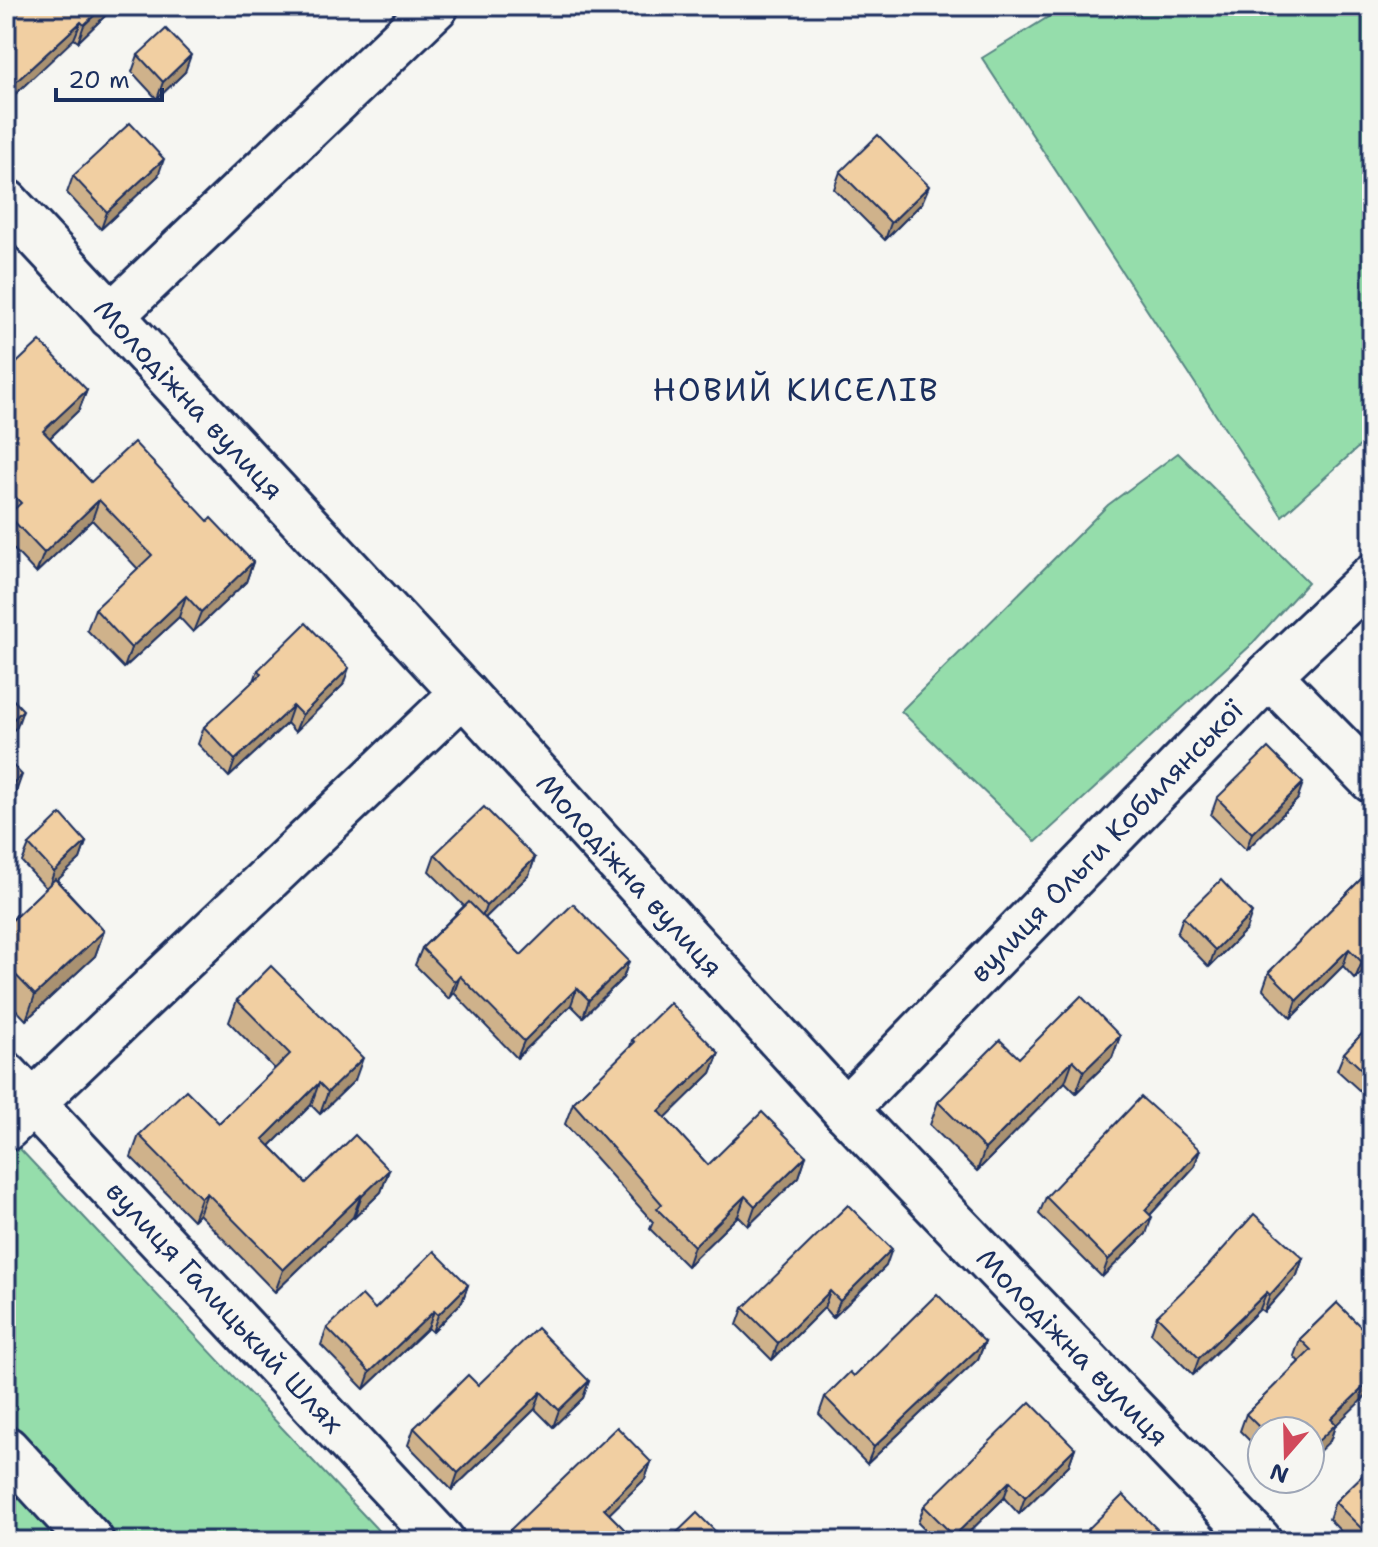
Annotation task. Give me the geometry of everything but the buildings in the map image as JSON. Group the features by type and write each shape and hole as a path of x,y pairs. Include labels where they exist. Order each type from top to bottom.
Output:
{"main road":[{"path":"111,316 436,6"},
{"name":"Молодіжна вулиця","path":"6,202 463,693 845,1110 1259,1541"},
{"name":"вулиця Ольги Кобилянської","path":"845,1110 1269,675 1372,577"},
{"path":"1269,675 1372,780"},
{"path":"15,1102 463,693"},
{"name":"вулиця Галицький Шлях","path":"15,1102 442,1541"},
{"path":"6,1449 91,1541"}],"green space":[{"path":"1066,6 1372,6 1372,435 1282,516 982,58"},
{"path":"1178,453 1308,582 1250,646 1036,842 901,711 1108,505"},
{"path":"6,1134 375,1527 387,1541 6,1541"}],"district":[{"name":"НОВИЙ КИСЕЛІВ","path":"796,390"}]}
